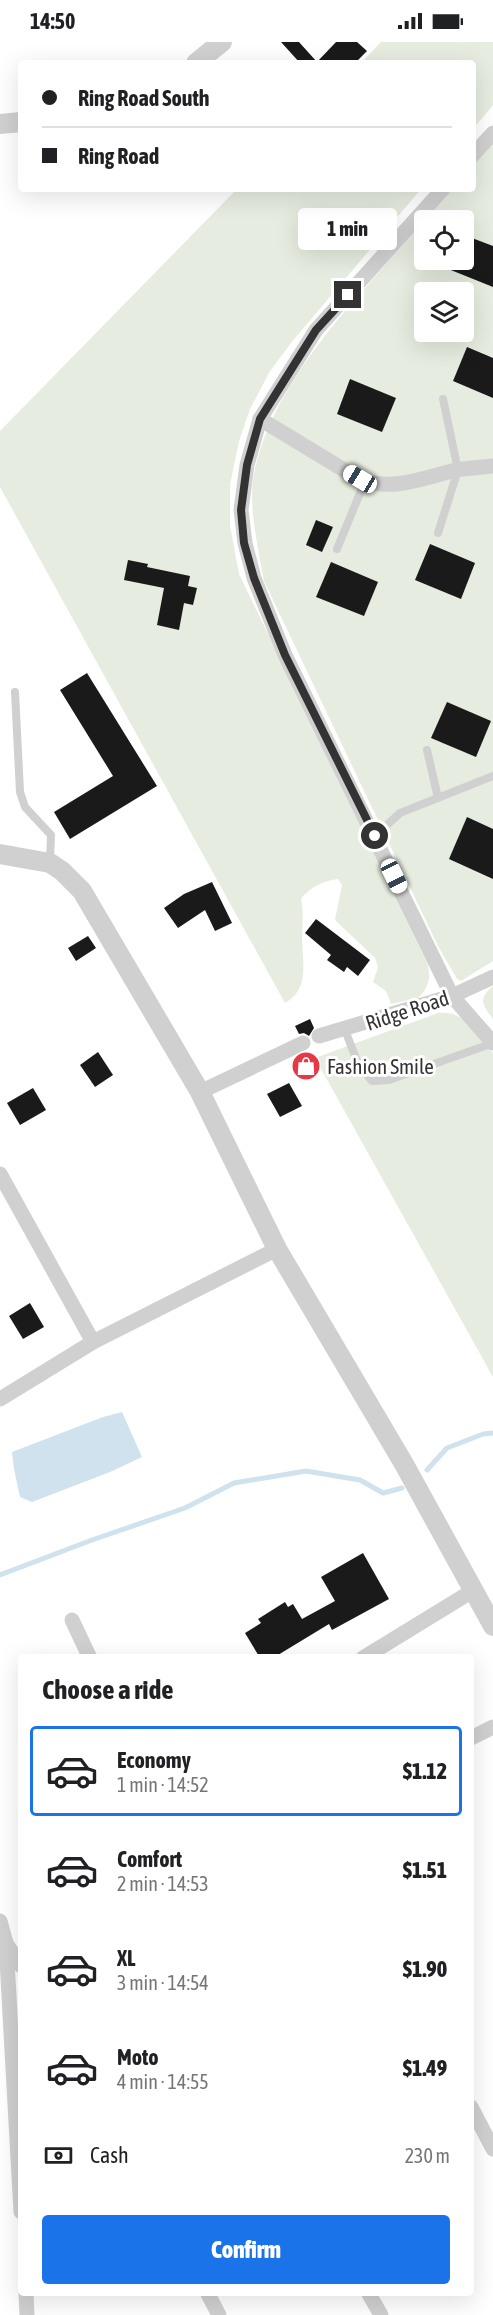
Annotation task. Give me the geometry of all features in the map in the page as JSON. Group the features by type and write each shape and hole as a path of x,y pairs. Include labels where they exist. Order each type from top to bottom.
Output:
{"street":[{"path":"200,60 222,42"},
{"path":"0,124 18,122"},
{"path":"476,152 493,133"},
{"path":"440,192 316,330 260,419 247,465 241,510 254,578 285,655 452,996 493,1043"},
{"path":"260,419 375,485 396,485 458,470 493,465"},
{"path":"0,854 50,863 62,871 82,891 200,1092 277,1249 404,1464 493,1626"},
{"name":"Ridge Road","path":"319,1036 452,996 493,976"},
{"path":"200,1092 303,1043"},
{"path":"0,1174 93,1342"},
{"path":"0,1399 93,1342 277,1249"},
{"path":"370,1654 474,1590"},
{"path":"72,1620 88,1654"},
{"path":"474,1736 493,1727"},
{"path":"0,1921 6,1943 17,2059 18,2097"},
{"path":"6,1943 18,1961"},
{"path":"474,2114 493,2149"},
{"path":"26,2296 27,2315"},
{"path":"209,2296 219,2315"},
{"path":"370,2296 381,2315"}],"lane":[{"path":"438,533 458,470 443,399"},
{"path":"337,549 365,481"},
{"path":"15,692 20,792 26,807 51,835 50,863"},
{"path":"427,750 438,798"},
{"path":"375,836 400,813 493,776"},
{"path":"345,1030 359,1066 372,1081 389,1080 493,1043"}],"shaded area":[{"path":"381,42 493,42 493,105 476,125 476,60 364,60"},
{"path":"493,143 493,961 461,981 457,979 438,946 264,581 255,531 252,492 262,444 277,409 297,374 347,309 414,232 414,270 474,270 474,210 434,210 450,192 476,192 476,163"},
{"path":"234,192 418,192 270,371 250,409 239,441 230,485 230,526 239,574 428,965 428,983 418,998 391,1004 386,991 373,982 378,967 375,958 335,920 342,885 338,879 318,885 301,899 303,976 298,991 285,1003 0,487 0,431"},
{"path":"493,986 493,1019 483,1002 485,994"},
{"path":"438,1013 448,1013 464,1020 493,1053 493,1377 315,1058"}],"water":[{"path":"122,1412 142,1457 32,1502 20,1497 12,1452"}],"building":[{"path":"281,42 299,42 315,60 297,60"},
{"path":"336,42 357,42 367,51 358,60 319,60"},
{"path":"474,239 493,246 493,287 451,270 474,270"},
{"path":"467,347 493,358 493,398 453,381"},
{"path":"350,379 396,398 382,432 337,414"},
{"path":"316,520 333,527 322,552 306,545"},
{"path":"430,544 475,563 461,599 415,580"},
{"path":"128,560 148,564 147,567 190,576 188,586 197,588 193,605 184,603 179,630 157,625 164,588 124,580"},
{"path":"331,562 378,582 364,616 316,597"},
{"path":"87,673 157,786 70,839 54,812 113,776 60,690"},
{"path":"447,702 491,721 476,757 431,738"},
{"path":"467,817 493,829 493,879 449,859"},
{"path":"212,882 232,923 215,931 205,910 178,928 164,908 184,894"},
{"path":"316,919 370,960 358,976 347,967 344,972 327,960 331,955 305,933"},
{"path":"88,936 96,948 76,961 68,948"},
{"path":"310,1019 314,1028 309,1036 304,1033 299,1034 295,1026"},
{"path":"98,1052 113,1075 95,1087 80,1065"},
{"path":"289,1083 302,1106 280,1117 267,1094"},
{"path":"33,1088 46,1110 20,1125 7,1103"},
{"path":"30,1303 44,1327 23,1339 9,1316"},
{"path":"363,1553 389,1599 332,1630 329,1624 280,1654 258,1654 245,1633 261,1623 258,1619 285,1602 288,1607 293,1604 302,1619 335,1601 321,1577"}],"waterway":[{"path":"427,1470 447,1448 483,1434 493,1433"},
{"path":"0,1575 185,1508 234,1483 306,1471 360,1480 383,1493 402,1488"}],"place":[{"name":"Fashion Smile","path":"306,1066"}],"route":[{"path":"348,295 316,330 260,419 247,465 241,510 244,543 254,578 285,655 375,836"}]}
